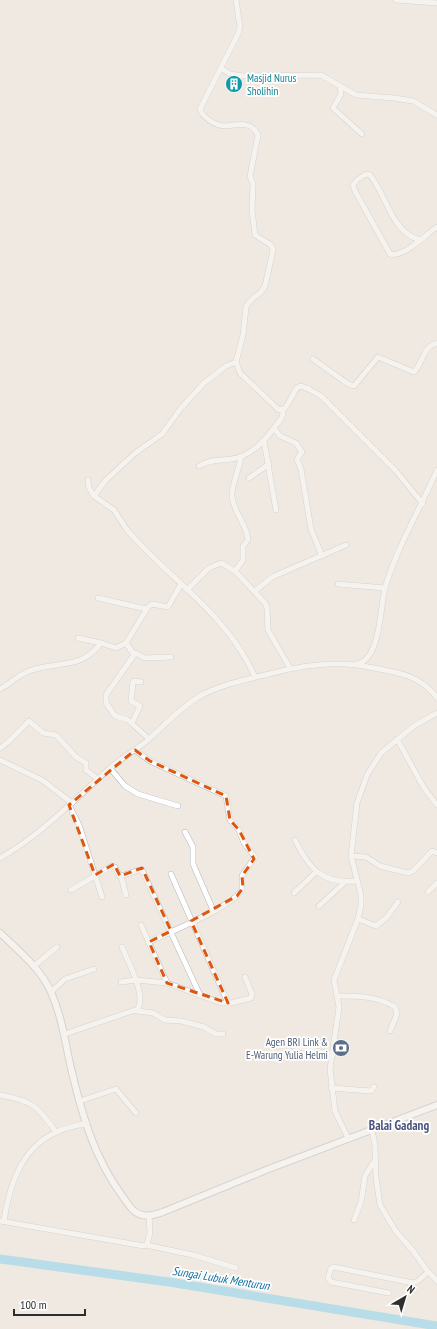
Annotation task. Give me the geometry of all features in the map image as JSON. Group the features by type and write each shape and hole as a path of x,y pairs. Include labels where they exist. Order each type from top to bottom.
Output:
{"street":[{"path":"236,0 239,30 221,68 201,104 200,111 211,121 222,125 235,123 243,124 256,130 258,135 250,176 253,184 252,210 255,233 271,245 273,250 265,286 261,292 251,300 246,308 243,335 236,362 240,373 260,394 279,410 283,410"},
{"path":"396,0 437,3"},
{"path":"221,68 230,74 243,76 321,75 356,95 413,102 437,115"},
{"path":"339,86 342,94 332,108 362,134"},
{"path":"420,240 412,238 401,229 370,175 366,174 357,180 353,185 355,191 389,253 392,255 404,251 420,240 437,227"},
{"path":"313,359 348,384 354,386 377,358 414,372 425,351 433,344 437,343"},
{"path":"94,496 105,481 134,454 162,434 181,408 204,383 226,366 236,362"},
{"path":"199,466 216,460 232,459 254,449 264,441 283,415 283,410 295,389 299,386 306,386 333,407 396,471 423,504"},
{"path":"274,428 280,436 296,443 302,452 297,459 301,469 312,523 311,529 322,556"},
{"path":"264,441 276,510"},
{"path":"235,571 243,560 243,546 248,540 234,506 231,494 239,470 241,456"},
{"path":"249,478 269,464"},
{"path":"356,664 365,661 373,650 385,588 437,470"},
{"path":"88,480 89,488 94,496 114,510 127,530 187,590 217,617 246,656 255,677"},
{"path":"256,591 272,577 346,545"},
{"path":"187,590 215,564 221,563 235,571 262,597 267,608 268,630 290,668"},
{"path":"78,638 116,648 126,644 146,609 152,604 168,607 181,584"},
{"path":"338,584 385,588"},
{"path":"98,598 146,609"},
{"path":"0,688 31,670 49,665 84,660 101,643"},
{"path":"126,644 135,653 145,658 171,657"},
{"path":"135,653 106,695 106,699 108,707 115,716 125,718 149,739"},
{"path":"0,858 16,849 110,768 149,739 177,713 202,695 255,677 290,668 323,664 356,664 410,675 431,689 437,698"},
{"path":"132,723 140,706 131,701 132,682 141,682"},
{"path":"348,1138 335,1111 331,1088 330,1069 339,1007 338,996 334,984 335,974 358,919 361,901 352,856 354,822 361,788 381,752 397,739 437,713"},
{"path":"0,748 29,721 43,733 51,733 59,737 76,757 86,763 86,769 98,779"},
{"path":"397,739 424,788 437,805"},
{"path":"135,750 150,761 218,790 228,798 230,820 239,830 244,843 253,854 254,859 242,876 243,888 234,899 149,942"},
{"path":"0,760 42,780 70,804 79,825 102,897"},
{"path":"110,768 125,786 138,794 178,806"},
{"path":"185,832 193,846 193,864 213,910"},
{"path":"295,840 306,862 316,872 331,879 345,882 357,881"},
{"path":"352,856 370,859 380,866 408,873 414,871 432,851 437,852"},
{"path":"71,890 95,875 114,866 121,876 126,895"},
{"path":"121,876 142,870 200,995"},
{"path":"294,892 316,872"},
{"path":"171,874 228,1003"},
{"path":"319,906 345,882"},
{"path":"428,892 437,883"},
{"path":"358,919 376,926 387,917 398,902"},
{"path":"141,925 167,983"},
{"path":"0,933 34,966 51,992 62,1018 71,1068 87,1123 102,1165 116,1188 133,1210 141,1215 149,1216 170,1210 348,1138 437,1105"},
{"path":"34,966 57,947"},
{"path":"122,947 136,980 140,1006 137,1011"},
{"path":"51,992 64,979 94,969"},
{"path":"121,982 136,980 167,983 221,1003 228,1003 251,998 252,994 245,977"},
{"path":"338,996 375,998 384,1000 396,1007 397,1014 390,1031"},
{"path":"65,1034 137,1011 152,1013 165,1020 181,1021 204,1027 216,1034 223,1034"},
{"path":"290,1045 333,1055"},
{"path":"331,1088 370,1090 374,1088"},
{"path":"80,1101 116,1089 136,1113"},
{"path":"0,1095 20,1099 38,1108 56,1132"},
{"path":"87,1123 56,1132 31,1151 17,1171 10,1186 2,1221 142,1246 146,1245 193,1255 236,1268"},
{"path":"372,1130 375,1146 376,1178 380,1206 395,1230 414,1252 428,1272 437,1281"},
{"path":"354,1220 361,1202 365,1176 375,1160"},
{"path":"146,1245 150,1233 149,1216"},
{"path":"389,1293 331,1282 328,1278 331,1268 334,1267 413,1283 418,1281 428,1272"}],"highlighted area":[{"path":"135,750 150,761 226,796 230,820 239,830 254,859 242,876 243,888 237,896 191,921 228,1003 167,983 149,942 171,931 142,868 120,876 114,864 95,875 69,805"}],"waterway":[{"name":"Sungai Lubuk Menturun","path":"0,1259 169,1282 437,1326"}],"place":[{"name":"Masjid Nurus Sholihin","path":"234,84"},
{"name":"Agen BRI Link & E-Warung Yulia Helmi","path":"341,1048"}],"district":[{"name":"Balai Gadang","path":"399,1125"}]}
